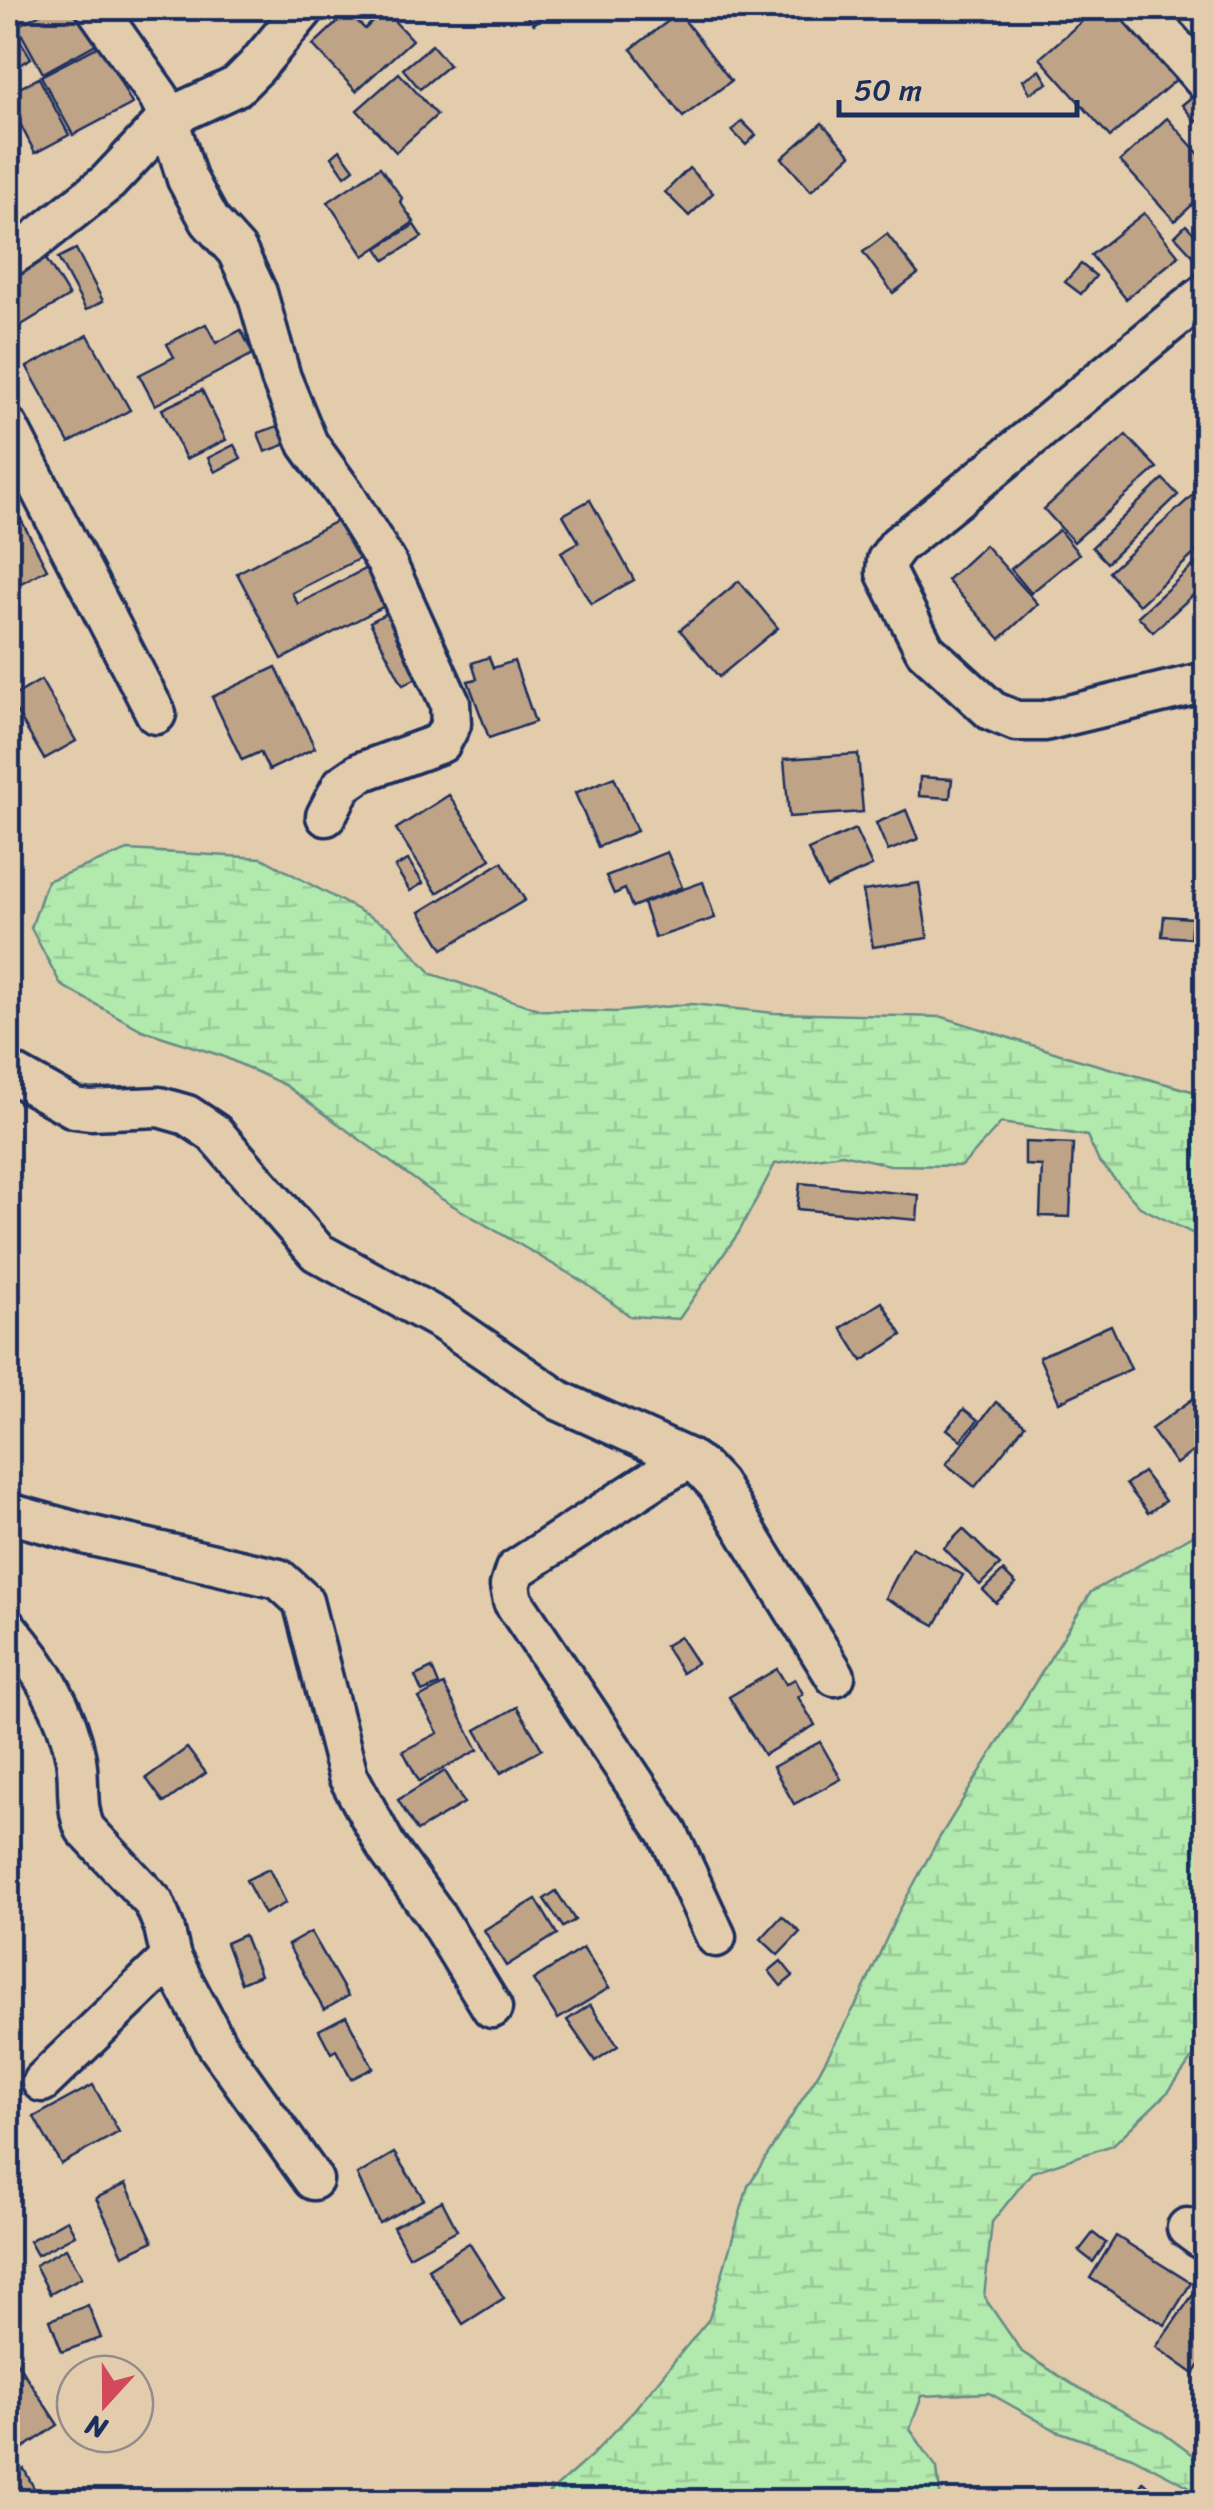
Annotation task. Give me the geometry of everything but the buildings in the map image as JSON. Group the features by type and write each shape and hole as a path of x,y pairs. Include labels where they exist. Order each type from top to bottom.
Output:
{"street":[{"path":"96,8 146,75 168,118 187,179 210,221 237,251 258,293 281,378 308,444 386,562 450,703 451,724 441,743 361,772 342,785 326,816"},
{"path":"8,258 108,182 168,118 237,86 304,8"},
{"path":"1140,8 1206,82"},
{"path":"1206,294 898,545 886,560 886,573 925,650 992,711 1016,721 1044,721 1206,682"},
{"path":"8,427 156,714"},
{"path":"8,1071 74,1108 159,1107 186,1115 214,1133 317,1252 443,1321 560,1401 702,1468 717,1484 835,1676"},
{"path":"689,1460 515,1570 510,1586 513,1600 668,1834 716,1937"},
{"path":"8,1513 280,1579 303,1601 348,1776 387,1848 434,1913 492,2008"},
{"path":"8,1629 38,1668 62,1710 76,1760 80,1818 85,1829 154,1904 171,1958 217,2045 313,2180"},
{"path":"42,2082 171,1958"}],"green space":[{"path":"128,850 262,858 391,928 432,974 541,1010 616,1012 692,1004 774,1013 943,1017 1206,1095 1206,1240 1140,1207 1099,1162 1087,1136 1001,1123 962,1166 890,1165 842,1154 775,1164 739,1232 679,1319 630,1316 585,1283 440,1198 285,1085 222,1056 142,1030 61,985 31,928 47,881"},
{"path":"1206,1528 1206,2039 1169,2091 1113,2145 1032,2172 992,2222 984,2297 1022,2352 1163,2433 1206,2465 1206,2501 1192,2488 1132,2457 1057,2431 989,2393 922,2396 910,2429 937,2468 941,2501 540,2501 628,2417 709,2319 748,2186 818,2074 938,1840 1091,1592"}]}
